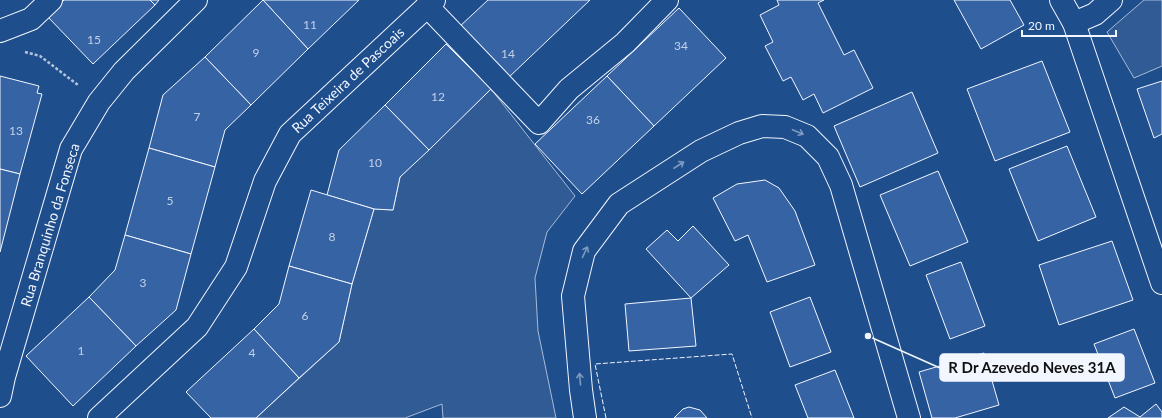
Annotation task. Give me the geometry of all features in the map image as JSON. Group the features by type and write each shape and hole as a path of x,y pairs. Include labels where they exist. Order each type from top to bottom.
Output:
{"street":[{"path":"0,31 31,19 51,0"},
{"name":"Rua Branquinho da Fonseca","path":"0,396 4,377 71,149 99,102 124,71 196,0"},
{"path":"430,3 539,122 569,89 625,43 667,0"},
{"path":"1061,0 1074,23 1162,283"},
{"path":"1074,23 1095,14 1111,0"},
{"name":"Rua Teixeira de Pascoais","path":"99,418 197,328 236,268 265,181 290,134 430,3"},
{"path":"585,418 581,390 573,296 584,251 619,204 701,151 739,133 762,126 785,127 807,136 828,156 841,185 909,418"}],"path":[{"path":"20,50 40,56 99,102"}],"shaded area":[{"path":"1144,0 1162,0 1162,66 1134,78 1107,32"},
{"path":"491,89 575,196 547,232 535,278 538,331 556,418 443,418 442,404 405,418 256,418 339,342 352,284 374,209 393,210 400,177"}],"building":[{"path":"64,0 150,0 155,5 93,64 47,16"},
{"path":"150,0 159,0 155,5"},
{"path":"263,0 359,0 308,49"},
{"path":"263,0 308,49 251,105 205,57"},
{"path":"488,0 590,0 507,79 458,28"},
{"path":"777,0 824,0 818,3 844,55 854,50 873,88 823,113 814,94 803,100 791,77 783,81 765,46 773,42 760,15 779,5"},
{"path":"954,0 1010,0 1024,25 981,49"},
{"path":"679,8 726,58 654,126 607,76"},
{"path":"446,44 491,89 429,150 385,105"},
{"path":"205,57 251,105 225,130 215,167 149,148 163,95"},
{"path":"1042,61 1070,132 995,161 967,89"},
{"path":"0,76 39,86 37,93 42,94 20,174 0,169"},
{"path":"607,76 654,126 582,194 535,144"},
{"path":"1162,81 1162,134 1154,138 1137,89"},
{"path":"912,92 938,153 860,187 834,126"},
{"path":"385,105 429,150 400,177 393,210 374,209 327,195 339,150"},
{"path":"1067,146 1096,217 1038,241 1009,169"},
{"path":"149,148 215,167 191,254 125,235"},
{"path":"0,169 20,174 0,252"},
{"path":"938,171 968,242 910,266 880,195"},
{"path":"765,180 779,188 795,211 815,265 767,282 748,235 735,241 713,198 737,184"},
{"path":"311,190 374,209 352,284 289,266"},
{"path":"693,226 729,265 691,298 646,249 667,230 678,241"},
{"path":"125,235 191,254 176,310 136,346 89,297 115,270"},
{"path":"1112,241 1133,300 1059,325 1039,265"},
{"path":"961,262 985,326 950,339 926,275"},
{"path":"289,266 352,284 339,342 299,378 254,329 279,304"},
{"path":"89,297 136,346 73,406 26,356"},
{"path":"810,297 831,352 790,367 770,312"},
{"path":"691,298 696,346 629,351 625,304"},
{"path":"254,329 299,378 256,418 211,418 186,392"},
{"path":"1134,329 1155,383 1115,398 1094,344"},
{"path":"984,353 999,405 955,418 932,418 919,372"},
{"path":"835,370 854,418 808,418 795,385"},
{"path":"1156,404 1162,412 1162,418 1108,418 1124,407 1140,417"},
{"path":"689,407 700,410 707,418 674,418 683,409"}],"fence":[{"path":"606,418 595,364 732,354 752,418"}],"place":[{"name":"R Dr Azevedo Neves 31A","path":"868,336"}]}
